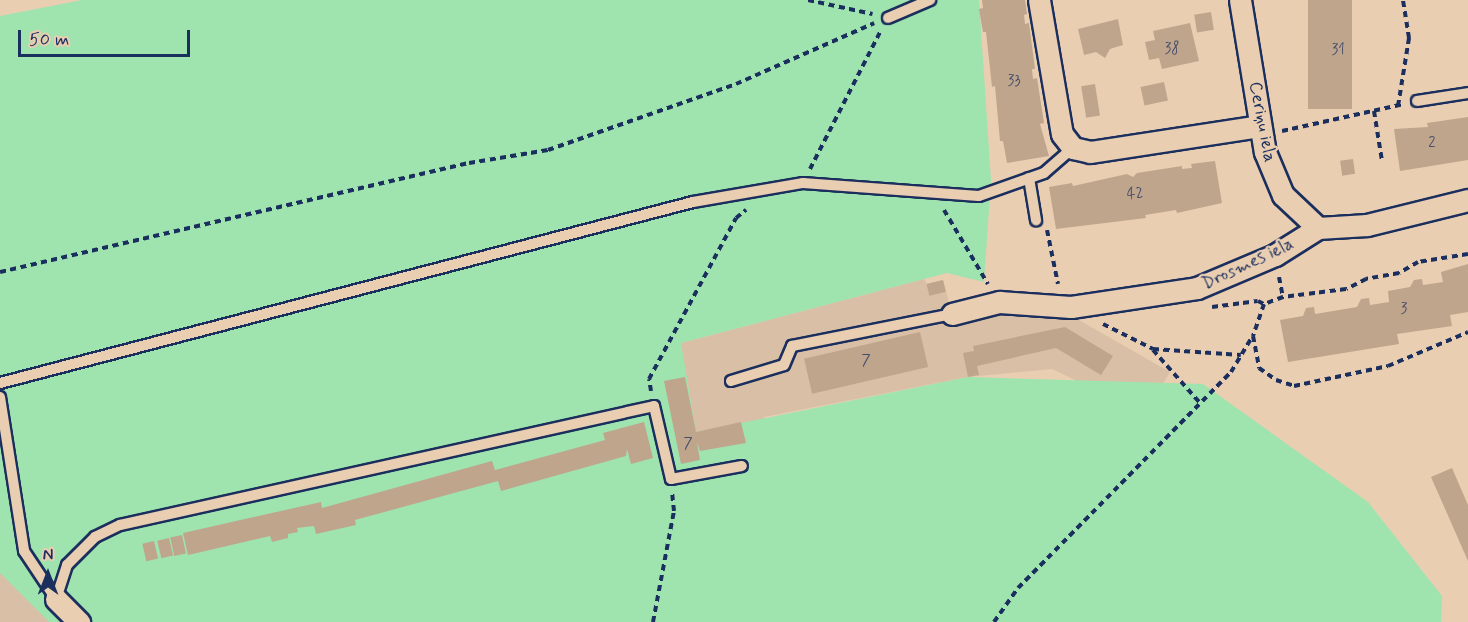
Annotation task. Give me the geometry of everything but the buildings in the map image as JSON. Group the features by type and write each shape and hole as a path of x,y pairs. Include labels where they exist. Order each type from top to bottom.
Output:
{"street":[{"path":"1039,0 1062,134 1073,148 1090,152 1261,131"},
{"name":"Ceriņu iela","path":"1240,0 1261,131 1283,195 1318,228"},
{"name":"Drosmes iela","path":"952,314 999,302 1086,304 1197,288 1275,255 1318,228 1367,225 1468,200"},
{"path":"56,599 80,622"}],"lane":[{"path":"888,18 930,0"},
{"path":"1418,101 1468,93"},
{"path":"0,383 693,202 803,183 979,196 1044,173 1073,148"},
{"path":"1029,178 1035,220"},
{"path":"731,381 784,365 792,346 952,314"},
{"path":"0,397 24,551 56,599"},
{"path":"56,599 67,565 94,537 120,525 654,406 671,479 742,466"}],"path":[{"path":"808,0 888,18"},
{"path":"1398,106 1409,38 1403,0"},
{"path":"803,183 888,18"},
{"path":"0,272 469,163 548,150 736,84 888,18"},
{"path":"1261,131 1418,101"},
{"path":"1374,111 1382,161"},
{"path":"654,406 649,380 736,218 772,188"},
{"path":"932,192 999,302"},
{"path":"1035,220 1049,232 1056,273"},
{"path":"994,622 1018,588 1231,372 1253,336 1264,304 1283,297 1346,288 1366,279 1399,273 1418,262 1468,254"},
{"path":"1086,304 1095,321 1153,349 1241,355"},
{"path":"1253,336 1259,368 1276,380 1294,386 1388,366 1468,332"},
{"path":"1153,349 1200,403"},
{"path":"652,622 674,511 671,479"}],"shaded area":[{"path":"924,279 927,284 943,280 955,325 998,315 1072,316 1170,372 1145,414 1052,369 968,377 764,417 781,468 645,501 681,343"},
{"path":"0,548 69,622 0,622"}],"green space":[{"path":"82,0 979,0 991,180 984,282 947,273 681,343 696,432 968,377 1203,384 1368,502 1442,596 1441,622 49,622 0,573 0,16"}]}
